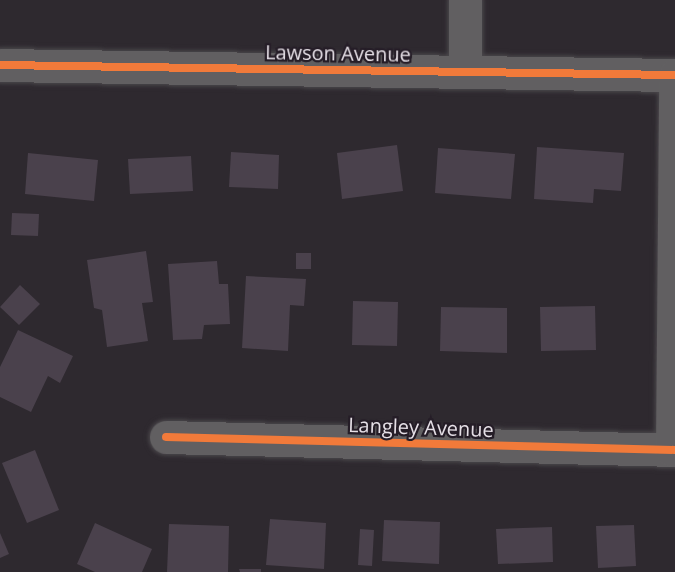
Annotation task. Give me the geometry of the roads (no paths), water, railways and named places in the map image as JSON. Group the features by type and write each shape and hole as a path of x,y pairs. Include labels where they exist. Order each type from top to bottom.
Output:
{"street":[{"path":"465,0 465,71"},
{"name":"Lawson Avenue","path":"0,65 675,75"},
{"path":"674,450 675,75"},
{"name":"Langley Avenue","path":"166,437 674,450"}]}
